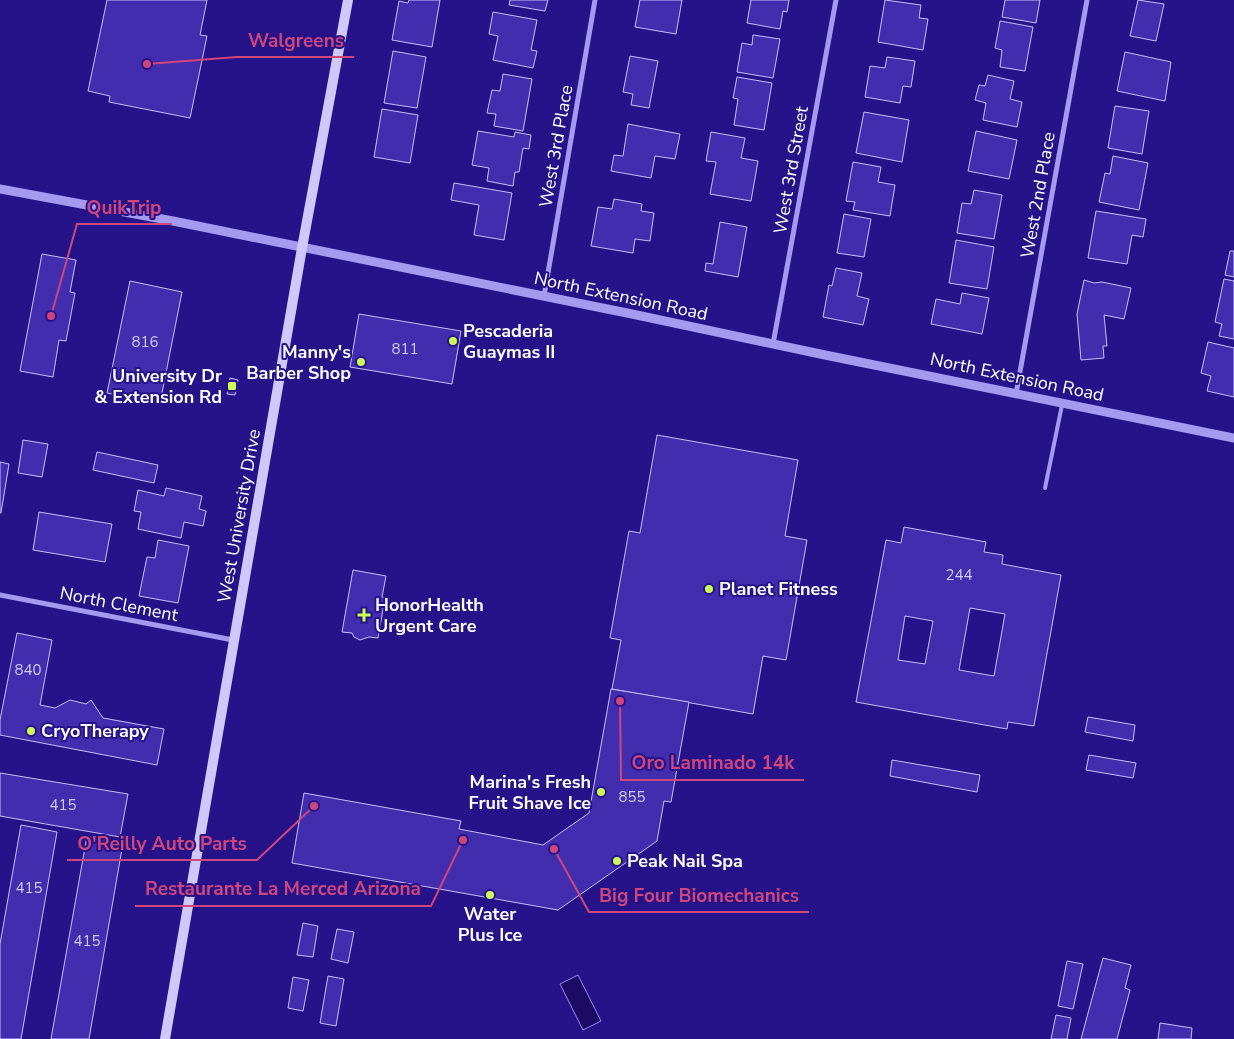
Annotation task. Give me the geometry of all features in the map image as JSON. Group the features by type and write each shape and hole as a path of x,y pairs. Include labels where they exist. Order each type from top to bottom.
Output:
{"main road":[{"name":"West University Drive","path":"164,1039 302,248 348,0"}],"street":[{"name":"West 3rd Place","path":"544,296 595,0"},
{"name":"West 3rd Street","path":"774,344 836,0"},
{"name":"West 2nd Place","path":"1016,394 1087,0"},
{"name":"North Extension Road","path":"0,189 173,221 1234,438"},
{"name":"North Clement","path":"0,595 233,640"}],"lane":[{"path":"1045,488 1062,404"}],"shaded area":[{"path":"578,975 601,1021 583,1030 560,984"}],"building":[{"path":"107,0 207,0 200,35 207,36 190,118 109,102 110,96 88,91"},
{"path":"409,0 440,0 432,47 392,40 399,1 408,3"},
{"path":"510,0 548,0 545,11 509,5"},
{"path":"640,0 682,0 676,34 635,27"},
{"path":"751,0 789,0 787,12 783,11 780,29 747,23"},
{"path":"885,0 921,5 919,18 928,19 923,50 878,42"},
{"path":"1005,0 1040,0 1036,23 1002,17"},
{"path":"1138,0 1164,4 1156,41 1130,36"},
{"path":"493,12 537,20 531,50 537,51 533,68 493,60 498,36 489,34"},
{"path":"1000,21 1033,27 1025,71 1000,67 1002,50 995,48"},
{"path":"753,35 780,39 773,78 737,72 742,43 752,45"},
{"path":"393,51 426,57 417,108 384,103"},
{"path":"1125,52 1171,62 1165,101 1117,91"},
{"path":"630,56 658,61 649,108 631,105 633,94 623,92"},
{"path":"887,57 915,61 911,87 903,86 900,103 865,97 870,66 885,68"},
{"path":"503,74 532,79 523,131 494,126 496,114 487,113 492,90 500,91"},
{"path":"988,75 1014,81 1010,99 1022,102 1017,127 983,120 986,103 975,100 979,85 985,86"},
{"path":"737,77 772,83 764,130 734,125 738,99 733,98"},
{"path":"1115,106 1149,111 1142,154 1108,148"},
{"path":"382,109 418,115 410,163 374,157"},
{"path":"864,112 909,120 902,162 856,153"},
{"path":"628,124 680,134 675,159 655,156 651,178 611,171 614,155 623,156"},
{"path":"478,131 514,137 515,132 531,135 529,149 523,148 519,172 515,172 513,186 487,181 489,168 472,165"},
{"path":"976,131 1017,140 1009,179 968,171"},
{"path":"711,132 745,138 741,158 758,161 751,201 710,194 716,162 706,161"},
{"path":"1113,156 1148,163 1139,210 1099,202 1105,173 1110,174"},
{"path":"853,162 881,167 878,182 895,185 890,216 853,210 855,202 846,201"},
{"path":"454,183 512,193 504,240 474,235 479,205 451,200"},
{"path":"974,190 1002,195 994,239 957,233 962,203 971,204"},
{"path":"614,199 642,204 641,211 654,213 650,241 635,239 633,253 591,246 598,207 612,209"},
{"path":"1096,211 1146,219 1143,237 1132,235 1127,264 1088,258"},
{"path":"844,214 871,219 864,257 837,253"},
{"path":"720,222 747,227 738,277 705,271 706,263 713,264"},
{"path":"956,240 994,247 987,289 949,283"},
{"path":"1230,251 1234,251 1234,277 1225,275"},
{"path":"42,254 76,260 70,292 75,293 66,341 59,340 53,377 20,371"},
{"path":"836,268 862,273 857,296 869,299 863,325 823,317 829,285 832,286"},
{"path":"1224,279 1234,281 1234,339 1219,336 1222,324 1215,322"},
{"path":"1084,280 1131,288 1124,319 1104,315 1107,346 1103,346 1104,358 1081,360 1077,314"},
{"path":"130,281 182,292 160,403 107,393"},
{"path":"962,293 989,298 982,334 931,324 936,299 960,304"},
{"path":"359,314 461,331 452,384 350,367"},
{"path":"1208,342 1234,348 1234,397 1207,391 1211,376 1201,373"},
{"path":"230,378 238,380 235,395 227,394"},
{"name":"Planet Fitness","path":"657,435 798,460 785,536 807,540 786,660 763,656 753,714 612,689 621,640 610,638 629,531 640,533"},
{"path":"23,440 48,444 42,477 18,473"},
{"path":"97,452 158,465 154,483 93,470"},
{"path":"0,462 9,464 1,513 0,513"},
{"path":"166,488 202,496 199,509 206,511 203,526 184,522 181,538 138,529 141,512 134,511 138,490 164,496"},
{"path":"39,512 112,524 105,562 33,550"},
{"path":"904,527 986,542 984,552 1003,555 1002,564 1061,575 1034,726 1008,722 1007,729 856,702 886,540 901,543","holes":["970,608 1005,614 994,676 959,670","905,616 933,621 925,664 898,660"]},
{"path":"158,540 189,546 178,603 139,596 147,557 155,558"},
{"name":"HonorHealth Urgent Care","path":"353,570 386,576 382,597 385,598 378,638 369,637 360,640 354,637 352,633 342,632"},
{"path":"17,633 52,640 40,705 55,708 70,700 86,704 91,700 103,718 164,729 157,765 0,735 0,720"},
{"path":"611,689 689,702 671,802 664,801 657,841 558,910 292,863 304,793 461,821 459,829 543,845 589,813"},
{"path":"1088,717 1135,725 1133,741 1085,732"},
{"path":"1089,755 1136,763 1133,778 1086,770"},
{"path":"892,760 980,775 977,792 890,776"},
{"path":"0,773 128,794 120,837 0,816"},
{"path":"21,825 57,832 21,1039 0,1039 0,944"},
{"path":"87,836 123,843 89,1039 51,1039"},
{"path":"303,923 318,926 313,957 297,955"},
{"path":"337,929 354,932 348,963 331,959"},
{"path":"1103,958 1131,965 1125,988 1130,990 1117,1039 1081,1039"},
{"path":"1067,961 1083,964 1073,1009 1058,1006"},
{"path":"328,976 344,979 336,1026 320,1023"},
{"path":"293,977 309,980 303,1011 288,1008"},
{"path":"1056,1015 1071,1018 1067,1039 1051,1039"},
{"path":"1160,1023 1192,1028 1191,1039 1158,1039"}],"place":[{"name":"Walgreens","path":"147,64"},
{"name":"QuikTrip","path":"51,316"},
{"name":"Pescaderia Guaymas II","path":"453,341"},
{"name":"Manny's Barber Shop","path":"361,362"},
{"name":"University Dr & Extension Rd","path":"232,386"},
{"name":"Planet Fitness","path":"709,589"},
{"name":"HonorHealth Urgent Care","path":"364,615"},
{"name":"Oro Laminado 14k","path":"620,701"},
{"name":"CryoTherapy","path":"31,731"},
{"name":"Marina's Fresh Fruit Shave Ice","path":"601,792"},
{"name":"O'Reilly Auto Parts","path":"314,806"},
{"name":"Restaurante La Merced Arizona","path":"463,840"},
{"name":"Big Four Biomechanics","path":"554,849"},
{"name":"Peak Nail Spa","path":"617,861"},
{"name":"Water Plus Ice","path":"490,895"}]}
